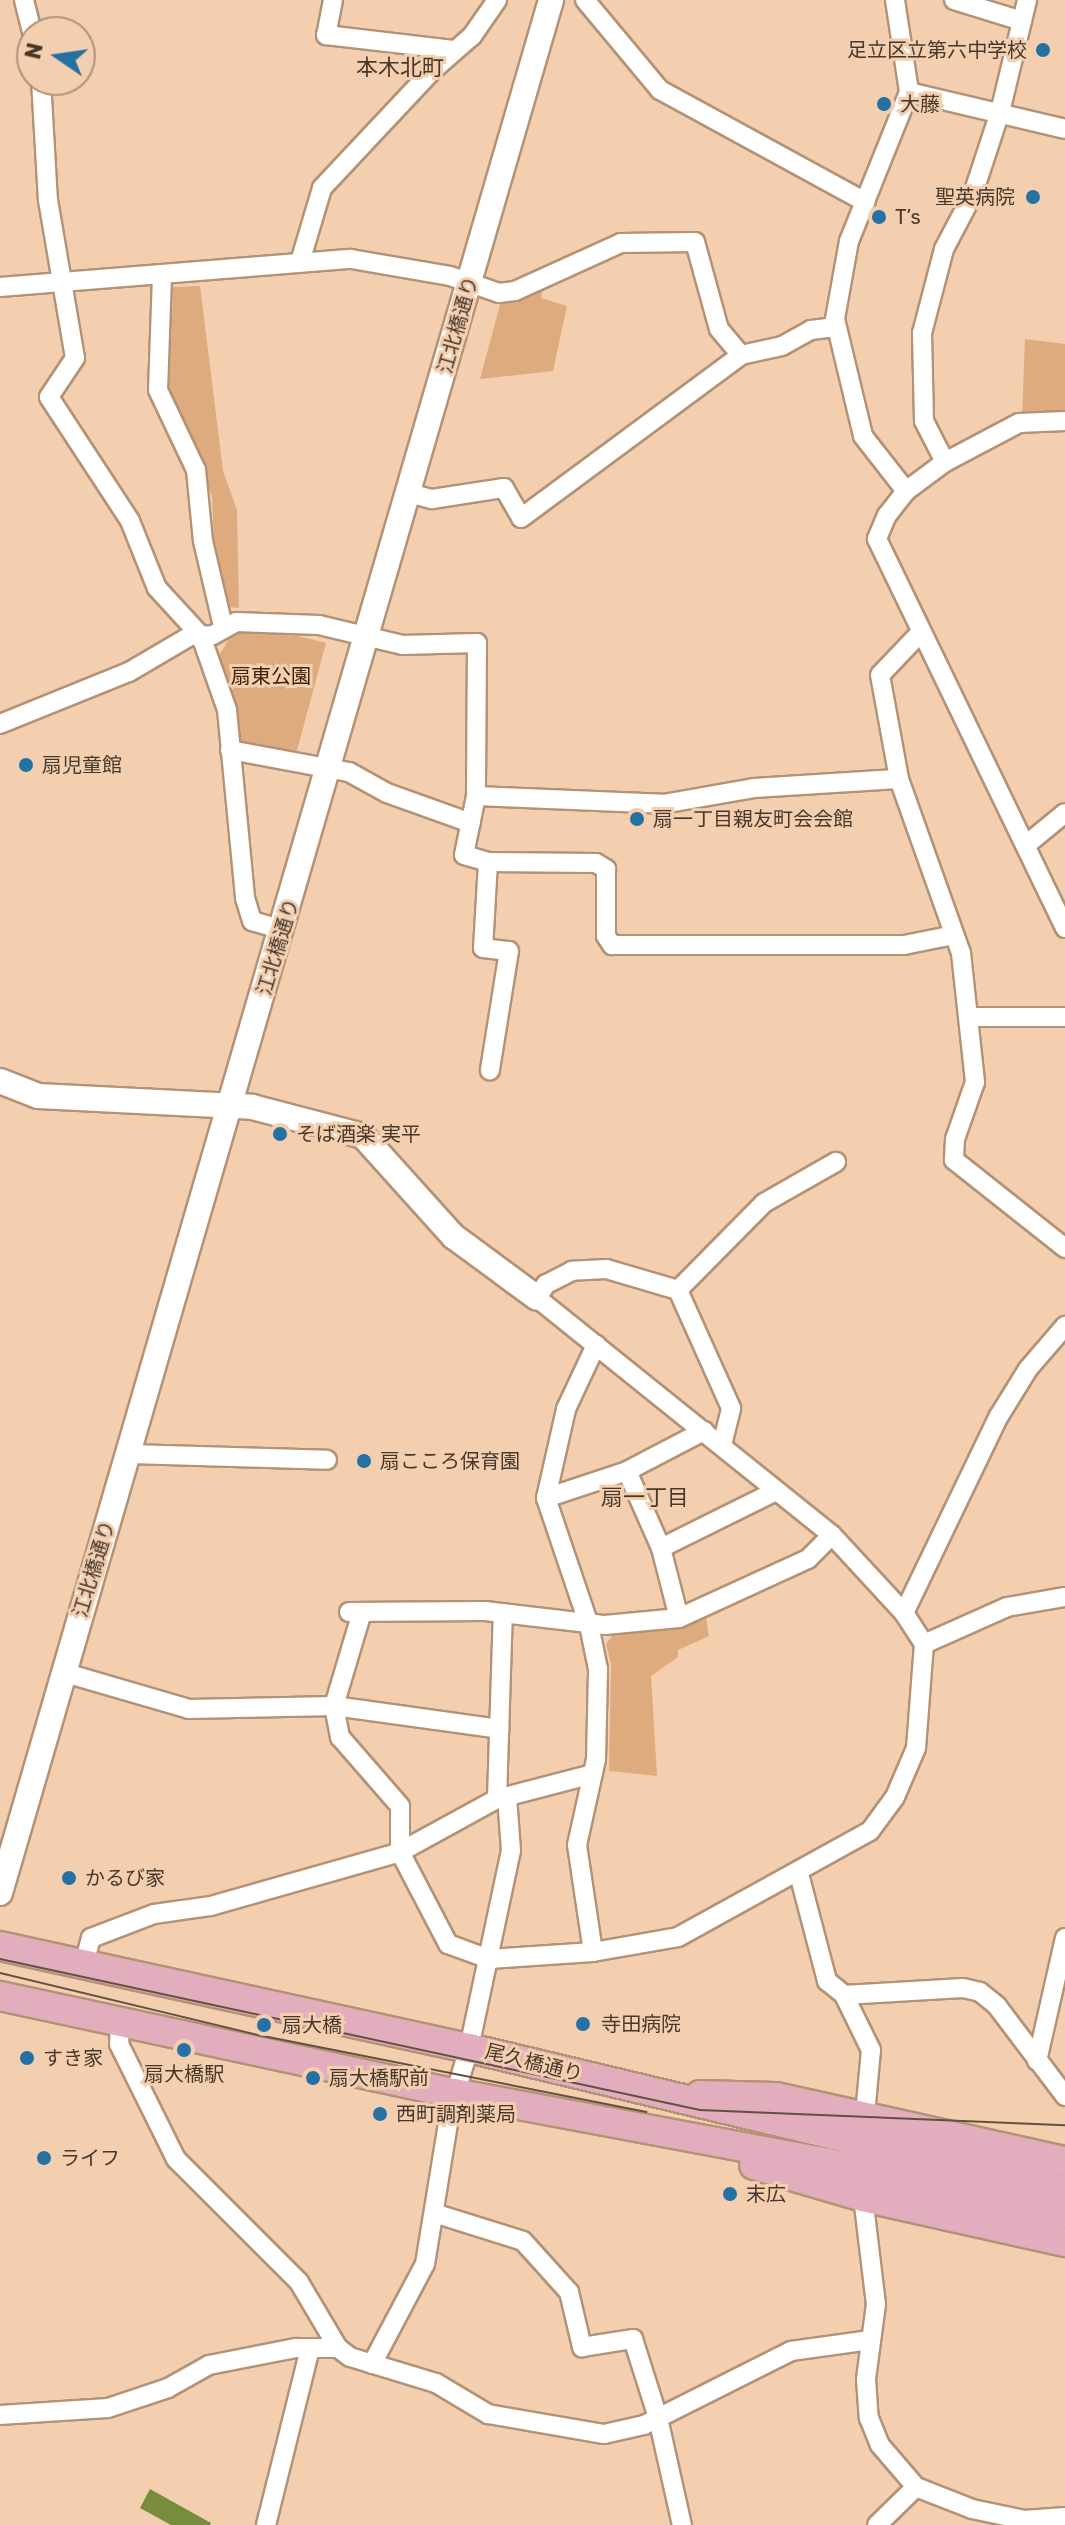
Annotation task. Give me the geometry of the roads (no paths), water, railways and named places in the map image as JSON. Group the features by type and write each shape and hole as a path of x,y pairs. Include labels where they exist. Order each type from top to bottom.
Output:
{"main road":[{"name":"江北橋通り","path":"1,1885 331,768 551,0"},
{"path":"0,1081 38,1096 231,1105 363,1136 453,1236 537,1298"},
{"name":"尾久橋通り","path":"0,1946 469,2048 667,2096 841,2153 1065,2214"},
{"name":"尾久橋通り","path":"0,1996 681,2139 841,2153 1065,2190"},
{"path":"667,2096 776,2097 1065,2161"},
{"path":"681,2139 863,2197 1065,2242"}],"street":[{"path":"333,0 326,35 453,50"},
{"path":"300,262 322,188 453,50 472,36 497,0"},
{"path":"585,0 660,90 865,202"},
{"path":"895,0 909,92 902,120 849,241 836,327 863,436 906,491"},
{"path":"954,0 1022,21"},
{"path":"945,462 924,421 922,333 944,249 973,194 1000,112 1027,0"},
{"path":"909,92 1065,129"},
{"path":"42,96 45,175 75,358 49,397 130,521 157,588 201,636 227,710 245,898 252,921 283,930"},
{"path":"0,287 162,276 300,262 380,261 471,284 515,291 621,243 695,242 719,329 741,355"},
{"path":"162,276 158,390 196,470 203,541 223,626"},
{"path":"409,493 432,499 504,488 521,518 600,455 741,355 782,346 811,330 836,327"},
{"path":"1065,421 1019,423 945,462 906,491 887,515 877,539 1065,928"},
{"path":"0,724 129,672 190,636 213,635 223,626 303,624 402,645 477,643 476,796 464,855 488,862 596,863 606,869 606,936 612,945 904,945 954,935"},
{"path":"921,632 880,675 899,779 954,935 968,1017 975,1082 955,1139 954,1160 1065,1248"},
{"path":"230,750 361,776 387,793 471,823"},
{"path":"476,796 663,804 754,788 899,779"},
{"path":"1026,845 1065,813"},
{"path":"488,862 483,948 509,951 490,1070"},
{"path":"968,1017 1065,1017"},
{"path":"678,1290 764,1203 836,1162"},
{"path":"722,1445 731,1408 678,1290 606,1269 572,1271 546,1284 537,1298 832,1535 904,1613 924,1644 916,1748 895,1797 870,1831 799,1874 757,1891 678,1937 593,1952 489,1959 448,1944 400,1852 400,1806 340,1737 334,1706 356,1612 503,1613 589,1625 679,1618 808,1559 832,1535"},
{"path":"904,1613 999,1416 1028,1369 1065,1326"},
{"path":"593,1952 577,1845 593,1774 598,1669 589,1625 546,1498 566,1409 596,1345"},
{"path":"546,1498 627,1471 704,1431"},
{"path":"130,1454 327,1460"},
{"path":"627,1471 661,1548 679,1618"},
{"path":"661,1548 776,1491"},
{"path":"924,1644 1007,1607 1065,1597"},
{"path":"372,2364 425,2264 437,2214 454,2093 469,2048 511,1851 502,1798 499,1729 503,1613"},
{"path":"62,1672 189,1709 334,1706 499,1729"},
{"path":"84,1964 91,1938 154,1914 211,1906 400,1852 502,1798 593,1774"},
{"path":"799,1874 827,1981 844,1995 871,2050 865,2115"},
{"path":"1037,2061 1065,1938"},
{"path":"844,1995 963,1988 980,1992 997,2006 1065,2096"},
{"path":"120,2020 119,2044 176,2159 299,2282 338,2348"},
{"path":"863,2197 876,2304 870,2340 869,2418 880,2445 916,2487 972,2509 1023,2522 1062,2516 1065,2496"},
{"path":"437,2214 523,2241 569,2292 582,2347 633,2339 658,2418 682,2525"},
{"path":"0,2415 108,2408 168,2388 209,2365 310,2349 338,2348 372,2364 436,2383 488,2414 543,2426 604,2434 658,2418 791,2351 870,2340"},
{"path":"266,2525 310,2349"},
{"path":"877,2525 916,2487"}],"tram line":[{"path":"0,1959 700,2110 1065,2125"},
{"path":"0,1973 258,2035 646,2112"}],"place":[{"name":"足立区立第六中学校","path":"1043,50"},
{"name":"大藤","path":"884,104"},
{"name":"聖英病院","path":"1033,197"},
{"name":"T’s","path":"879,217"},
{"name":"扇児童館","path":"26,765"},
{"name":"扇一丁目親友町会会館","path":"637,819"},
{"name":"そば酒楽 実平","path":"280,1134"},
{"name":"扇こころ保育園","path":"364,1461"},
{"name":"かるび家","path":"69,1878"},
{"name":"寺田病院","path":"583,2024"},
{"name":"扇大橋","path":"264,2025"},
{"name":"扇大橋駅","path":"184,2050"},
{"name":"すき家","path":"27,2058"},
{"name":"扇大橋駅前","path":"313,2078"},
{"name":"西町調剤薬局","path":"380,2114"},
{"name":"ライフ","path":"44,2158"},
{"name":"末広","path":"730,2194"}],"district":[{"name":"本木北町","path":"400,68"},
{"name":"扇一丁目","path":"645,1498"}],"park label":[{"name":"扇東公園","path":"271,676"}]}
